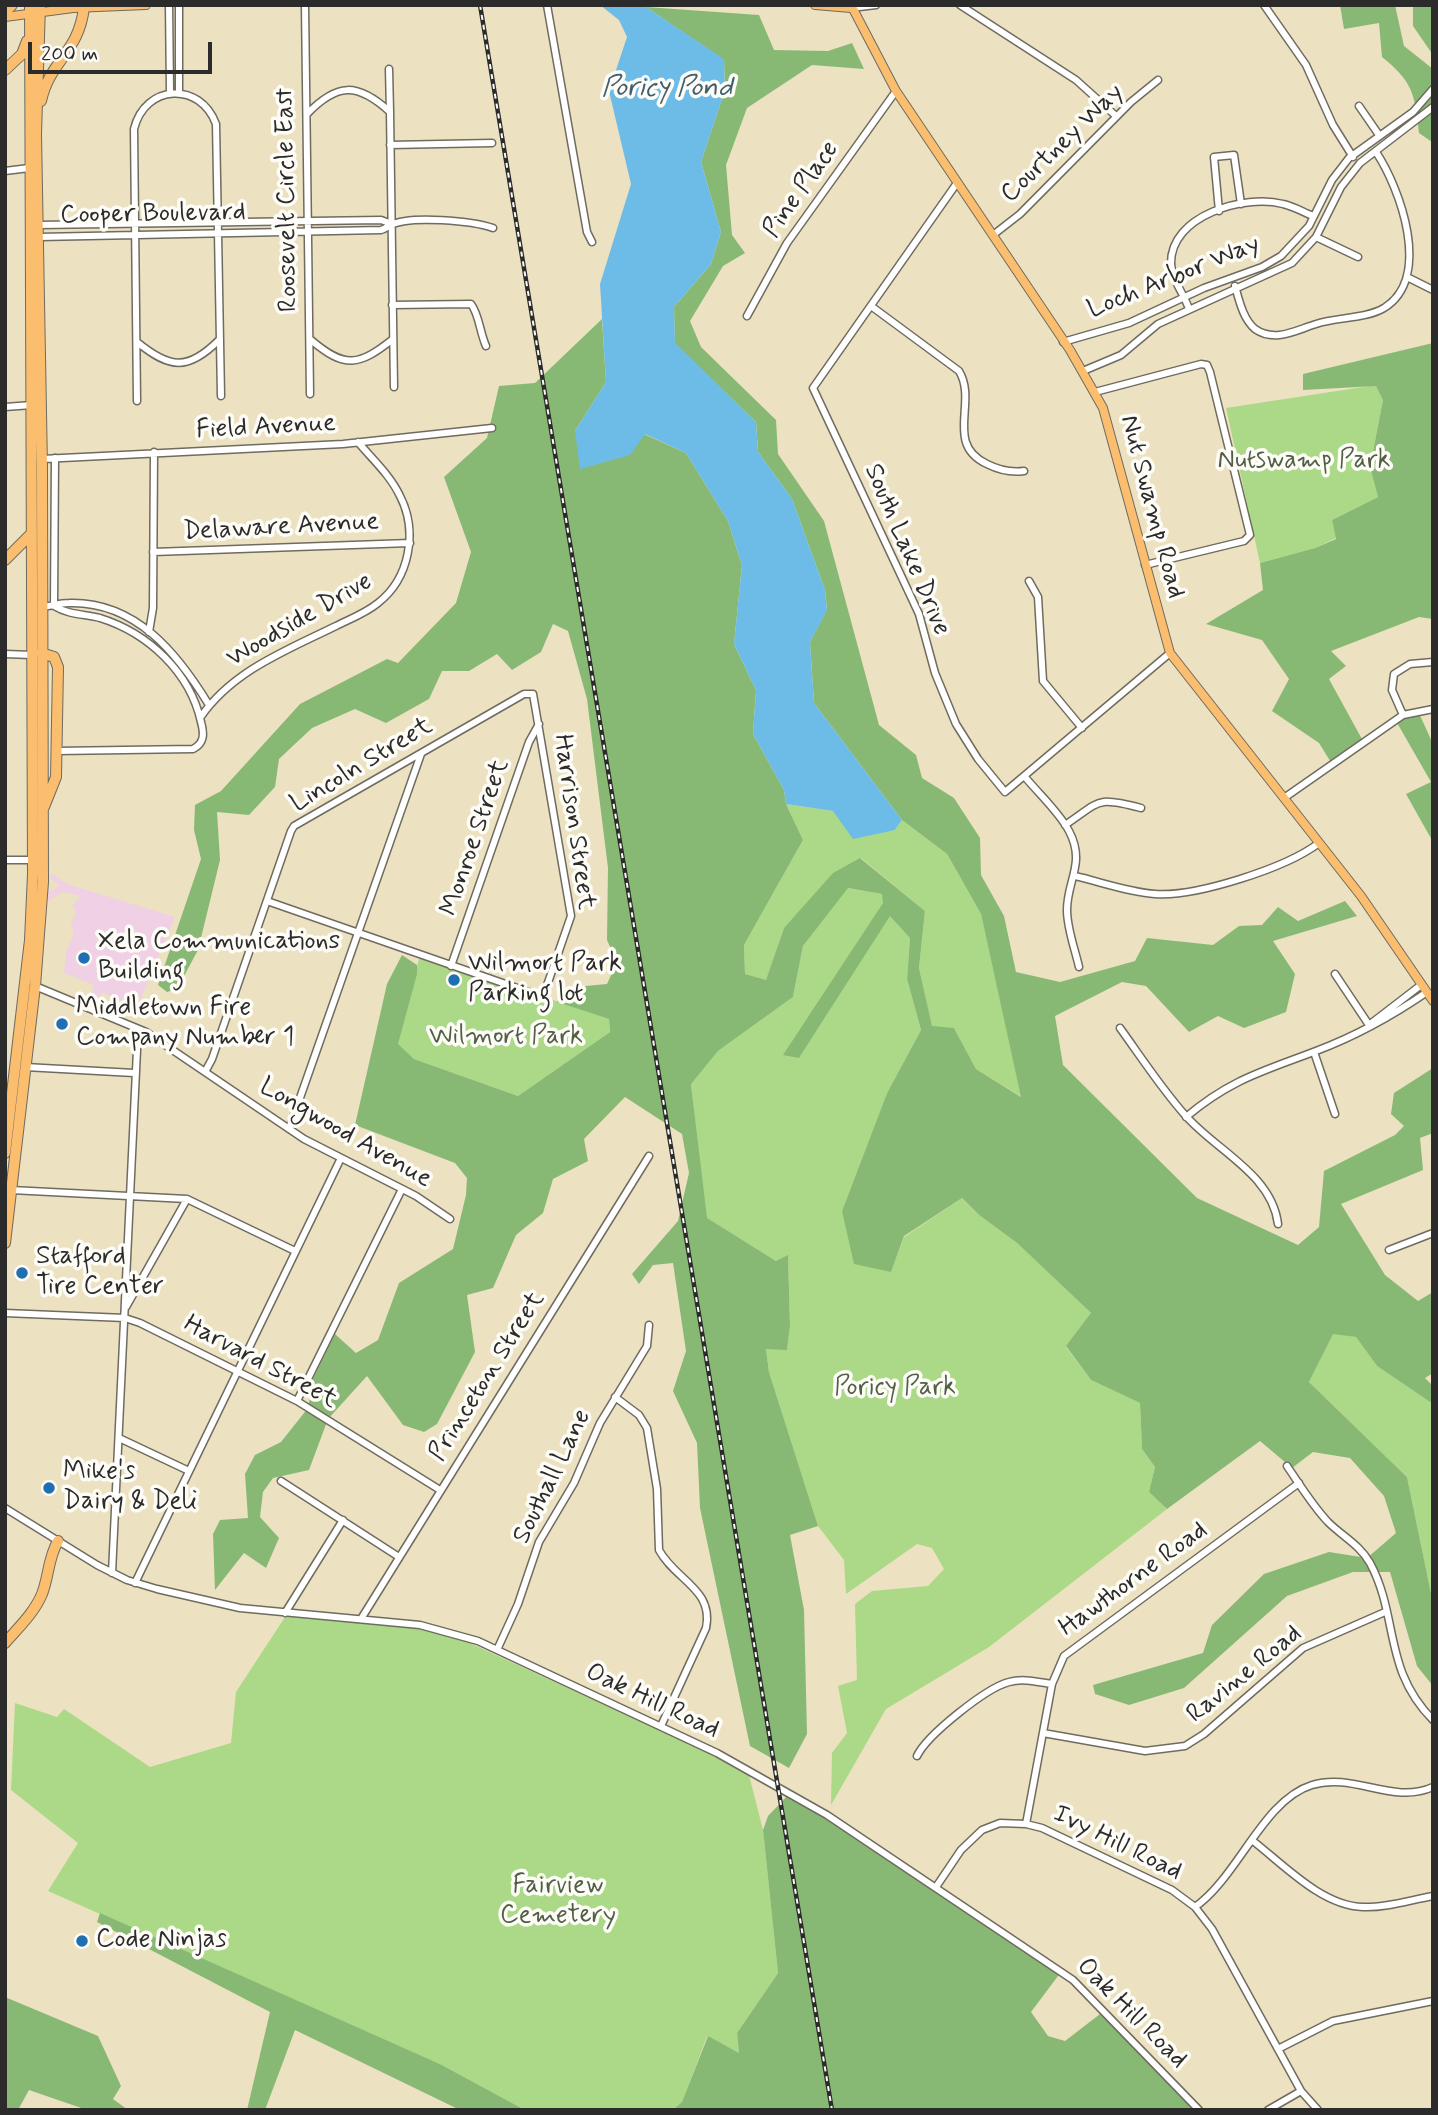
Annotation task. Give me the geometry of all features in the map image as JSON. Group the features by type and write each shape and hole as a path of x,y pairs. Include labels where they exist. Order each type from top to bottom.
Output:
{"highway":[{"path":"5,15 12,5"},
{"path":"37,116 47,79 79,35 84,7"},
{"path":"5,70 22,54 30,34 35,9"},
{"path":"5,1153 30,940 36,654 42,607 35,9"},
{"path":"5,1243 35,986 43,882 44,807 30,535 30,34"},
{"path":"5,559 30,535"},
{"path":"36,654 58,662 54,786 44,807"},
{"path":"5,1643 38,1601 58,1541"}],"main road":[{"path":"5,15 35,9 146,5"},
{"path":"815,5 851,6"},
{"name":"Nut Swamp Road","path":"851,6 896,91 1095,391 1112,432 1170,653 1367,905 1433,1001"}],"street":[{"path":"169,5 170,92"},
{"path":"178,5 180,92"},
{"name":"Roosevelt Circle East","path":"305,5 310,394"},
{"path":"547,5 587,232 592,242"},
{"path":"851,6 876,5"},
{"path":"960,5 1076,80 1116,116"},
{"path":"1264,5 1306,65 1333,125 1360,163"},
{"path":"390,68 394,387"},
{"name":"Courtney Way","path":"993,235 1020,214 1116,116 1158,80"},
{"name":"Loch Arbor Way","path":"1063,342 1143,317 1184,297 1273,262 1293,246 1337,172 1352,155 1413,111 1433,89"},
{"path":"307,114 327,95 346,90 367,94 390,112"},
{"name":"Pine Place","path":"747,316 787,243 896,91"},
{"path":"138,401 134,142 136,121 142,108 160,94 170,92 198,98 209,108 216,124 221,396"},
{"path":"1359,106 1379,135"},
{"name":"Loch Arbor Way","path":"1083,371 1121,355 1150,330 1189,309 1292,263 1315,237 1332,203 1360,163 1433,107"},
{"path":"1392,126 1398,136"},
{"path":"390,145 492,143"},
{"path":"1233,277 1252,325 1277,336 1330,320 1381,310 1397,296 1409,278 1411,256 1391,178 1376,152"},
{"path":"1219,211 1214,157 1234,155 1241,204"},
{"path":"5,171 29,168"},
{"name":"South Lake Drive","path":"957,183 813,388 919,614 942,692 960,732 1005,792 1170,653"},
{"path":"1322,198 1332,203"},
{"path":"1189,309 1171,266 1176,242 1192,224 1241,204 1282,204 1313,216"},
{"name":"Cooper Boulevard","path":"38,225 381,220 392,224 472,221 493,228"},
{"name":"Cooper Boulevard","path":"39,237 384,230 392,224"},
{"path":"1315,237 1358,257"},
{"path":"1254,270 1256,281"},
{"path":"1409,278 1433,290"},
{"path":"393,304 471,304 476,310 479,331 486,346"},
{"path":"871,306 960,371 965,384 964,439 974,457 1000,470 1024,471"},
{"path":"1143,317 1150,330"},
{"path":"311,340 335,358 351,361 369,358 393,339"},
{"path":"137,342 161,360 179,363 199,358 219,340"},
{"path":"1095,391 1204,364 1210,372 1250,531 1249,538 1146,565"},
{"path":"5,407 32,405"},
{"name":"Field Avenue","path":"42,459 358,442 492,428"},
{"name":"Woodside Drive","path":"200,718 223,691 251,670 378,603 400,576 410,543 408,520 401,498 382,469 358,442"},
{"path":"145,639 150,631 154,452"},
{"path":"54,606 55,458"},
{"name":"Delaware Avenue","path":"153,552 410,543"},
{"path":"1029,581 1038,597 1043,681 1082,728"},
{"path":"42,607 66,602 98,607 127,617 150,631 184,665 209,705"},
{"path":"54,606 64,613 115,623 145,639 183,680 200,718 202,742 193,749 56,751"},
{"path":"5,654 36,654"},
{"path":"1403,715 1392,690 1394,674 1410,664 1433,662"},
{"name":"Harrison Street","path":"451,965 543,997 570,916 539,723 531,692"},
{"name":"Lincoln Street","path":"205,1072 294,827 531,692"},
{"path":"1284,798 1403,715 1433,709"},
{"name":"Monroe Street","path":"451,965 529,742 539,723"},
{"path":"289,1129 421,754"},
{"path":"1025,777 1065,824 1075,849 1075,876 1067,901 1067,916 1079,967"},
{"path":"1065,824 1099,801 1112,800 1141,808"},
{"path":"1075,876 1147,893 1175,894 1278,867 1298,858 1319,843"},
{"path":"5,860 33,860"},
{"path":"267,901 451,965"},
{"path":"1335,974 1368,1025"},
{"name":"Longwood Avenue","path":"35,986 156,1038 289,1129 402,1189 450,1219"},
{"path":"1186,1117 1235,1081 1314,1052 1368,1025 1424,989"},
{"path":"1120,1028 1186,1117 1265,1189 1274,1207 1278,1224"},
{"path":"112,1573 138,1029"},
{"path":"1314,1052 1335,1114"},
{"path":"25,1067 134,1073"},
{"name":"Princeton Street","path":"361,1619 649,1156"},
{"path":"135,1583 341,1158"},
{"path":"298,1401 402,1189"},
{"path":"11,1190 187,1199 295,1251"},
{"path":"125,1308 187,1199"},
{"path":"1389,1250 1433,1233"},
{"name":"Harvard Street","path":"5,1313 125,1318 298,1401 440,1490"},
{"name":"Southall Lane","path":"497,1650 518,1604 539,1542 574,1483 600,1423 646,1346 649,1325"},
{"path":"615,1397 639,1415 647,1429 657,1489 659,1550 700,1592 707,1608 706,1628 661,1726"},
{"path":"119,1438 189,1471"},
{"path":"1286,1466 1327,1520 1368,1559 1379,1586 1402,1677 1416,1701 1433,1720"},
{"path":"281,1481 399,1557"},
{"name":"Hawthorne Road","path":"1026,1824 1052,1684 1058,1665 1069,1651 1299,1483"},
{"name":"Oak Hill Road","path":"5,1508 112,1573 135,1583 218,1605 438,1628 497,1650 717,1753 827,1815 1073,1980 1199,2110"},
{"path":"285,1613 343,1520"},
{"name":"Ravine Road","path":"1044,1733 1145,1751 1167,1751 1185,1746 1204,1734 1303,1648 1385,1612"},
{"path":"917,1756 930,1736 1002,1685 1021,1680 1052,1684"},
{"path":"1195,1907 1227,1876 1285,1801 1311,1785 1347,1781 1404,1794 1433,1787"},
{"name":"Ivy Hill Road","path":"936,1887 961,1850 982,1830 1000,1823 1026,1824 1163,1885 1195,1907 1212,1929 1301,2091 1318,2110"},
{"path":"1253,1841 1322,1894 1348,1905 1375,1907 1433,1896"},
{"path":"1278,2049 1333,2021 1433,2001"},
{"path":"1268,2110 1301,2091"}],"shaded area":[{"path":"53,874 67,884 175,917 137,1008 102,992 95,1006 88,1002 94,985 64,973 66,952 74,933 71,924 76,912 73,906 80,896 63,892 48,901 48,892 60,886 49,877"}],"green space":[{"path":"1340,5 1395,5 1404,46 1433,69 1433,173 1432,142 1419,133 1411,90 1400,74 1382,57 1379,23 1344,29"},
{"path":"1413,5 1433,5 1433,55 1413,26"},
{"path":"646,7 759,15 774,50 828,51 852,43 864,69 812,65 747,108 726,165 732,235 745,253 723,266 690,321 701,347 776,420 778,454 824,521 879,725 916,755 922,778 954,798 980,838 981,875 1004,916 1016,972 1060,982 1135,961 1147,938 1213,945 1239,926 1262,925 1278,907 1298,921 1345,901 1357,916 1273,941 1295,974 1286,1012 1244,1028 1218,1016 1189,1032 1146,986 1122,982 1055,1016 1063,1065 1197,1198 1298,1245 1319,1227 1324,1171 1395,1135 1404,1126 1391,1114 1394,1093 1433,1068 1433,1133 1420,1138 1423,1170 1341,1204 1385,1275 1418,1301 1433,1292 1433,1373 1425,1378 1433,1386 1433,1404 1377,1366 1356,1337 1333,1334 1309,1382 1407,1477 1433,1603 1433,1686 1417,1666 1390,1572 1353,1572 1287,1596 1184,1688 1129,1705 1095,1694 1093,1685 1203,1653 1212,1625 1264,1574 1329,1552 1367,1558 1396,1533 1384,1496 1350,1458 1313,1452 1292,1468 1260,1441 1167,1509 1149,1492 1155,1467 1142,1449 1140,1403 1091,1380 1066,1346 1091,1313 1017,1243 979,1215 962,1198 904,1236 891,1272 854,1264 842,1211 887,1093 921,1030 907,979 910,938 890,916 799,1058 783,1055 883,903 882,894 848,888 803,946 793,997 718,1051 691,1084 707,1218 776,1261 788,1255 790,1326 787,1350 766,1349 769,1372 818,1526 790,1535 804,1610 807,1734 789,1768 750,1746 700,1508 697,1443 673,1391 686,1351 673,1263 653,1265 639,1284 632,1274 678,1221 689,1173 682,1134 625,1097 584,1139 588,1161 553,1179 543,1213 516,1235 493,1288 467,1295 475,1352 437,1424 424,1432 403,1425 367,1376 328,1419 309,1470 273,1478 263,1492 260,1517 279,1538 266,1568 244,1553 215,1590 213,1534 220,1520 248,1518 245,1474 255,1455 281,1442 308,1408 313,1379 335,1334 356,1353 378,1340 399,1283 453,1249 466,1195 467,1178 455,1163 355,1125 387,984 402,955 417,965 417,974 398,1044 414,1059 518,1096 610,1032 609,1019 557,1002 565,988 607,984 617,962 607,940 608,868 587,699 568,631 553,624 541,652 512,670 497,654 469,671 442,671 429,699 386,723 355,709 312,728 279,759 275,787 249,815 217,812 220,860 198,950 177,989 167,992 158,985 201,859 194,830 195,805 221,791 300,704 387,659 398,663 456,603 471,552 444,477 487,438 499,386 535,383 602,319 606,382 575,431 644,434 686,453 728,521 742,565 734,644 756,690 753,734 784,790 786,804 803,840 744,945 745,974 766,980 784,928 833,873 860,858 925,911 919,968 932,1026 954,1028 976,1069 1021,1097 981,914 947,854 902,820 814,703 810,642 827,609 825,590 792,499 758,452 756,422 675,344 674,307 711,264 721,232 701,162 725,90 724,60"},
{"path":"1433,343 1433,619 1419,617 1331,651 1346,666 1329,679 1363,741 1332,764 1319,743 1272,711 1289,679 1262,640 1206,624 1263,590 1260,563 1315,548 1336,539 1332,520 1378,497 1370,467 1383,400 1376,386 1303,390 1303,374"},
{"name":"Nutswamp Park","path":"1376,385 1383,400 1370,467 1378,497 1332,520 1336,538 1315,548 1260,563 1226,408"},
{"path":"1418,711 1433,744 1433,842 1406,794 1431,782 1396,721"},
{"path":"786,804 833,811 895,830 902,820 947,854 981,914 1022,1097 976,1069 954,1028 932,1027 919,968 925,911 861,858 784,928 766,981 745,974 744,945 803,840"},
{"name":"Poricy Park","path":"847,888 883,894 883,903 799,1058 890,915 910,938 907,979 921,1030 887,1093 842,1211 891,1271 904,1237 962,1198 979,1215 1017,1243 1092,1314 1066,1347 1091,1380 1140,1403 1142,1449 1155,1467 1149,1492 1167,1509 989,1647 886,1709 831,1805 832,1753 847,1733 838,1686 857,1680 855,1604 872,1591 928,1586 944,1569 932,1548 917,1544 846,1594 844,1560 818,1526 769,1372 766,1348 787,1349 790,1326 788,1256 776,1261 706,1218 691,1083 718,1051 793,997 803,946"},
{"name":"Wilmort Park","path":"420,955 609,1019 610,1032 518,1096 414,1059 397,1044"},
{"path":"1333,1333 1356,1337 1377,1366 1433,1404 1433,1603 1407,1477 1309,1382"},
{"name":"Fairview Cemetery","path":"287,1614 435,1627 748,1771 763,1830 778,1973 737,2033 739,2053 707,2036 682,2103 673,2110 525,2110 440,2064 48,1891 78,1843 11,1790 15,1703 57,1717 64,1709 150,1767 231,1743 236,1692"},
{"path":"789,1794 1061,1972 1031,2012 1048,2036 1065,2041 1104,2011 1200,2110 673,2110 682,2102 708,2036 739,2053 737,2033 778,1973 763,1830 768,1816"},
{"path":"100,1913 440,2064 525,2110 460,2110 295,2030 265,2110 247,2110 270,2012 97,1922"},
{"path":"5,1997 98,2036 121,2086 113,2099 128,2110 87,2110 29,2090 18,2110 5,2110"}],"water":[{"name":"Poricy Pond","path":"600,5 646,7 724,59 725,90 701,162 721,232 711,264 674,307 675,343 756,422 758,452 792,499 825,590 827,610 810,642 814,703 902,820 895,830 853,839 833,811 786,804 784,790 753,734 756,690 734,644 742,565 728,521 686,453 645,434 630,455 580,469 575,431 606,382 600,284 631,184 609,91 627,37 619,20"}],"railway":[{"path":"480,5 832,2110"}],"place":[{"name":"Xela Communications Building","path":"84,958"},
{"name":"Wilmort Park Parking lot","path":"454,980"},
{"name":"Middletown Fire Company Number 1","path":"62,1024"},
{"name":"Stafford Tire Center","path":"22,1273"},
{"name":"Mike's Dairy & Deli","path":"49,1488"},
{"name":"Code Ninjas","path":"82,1941"}]}
